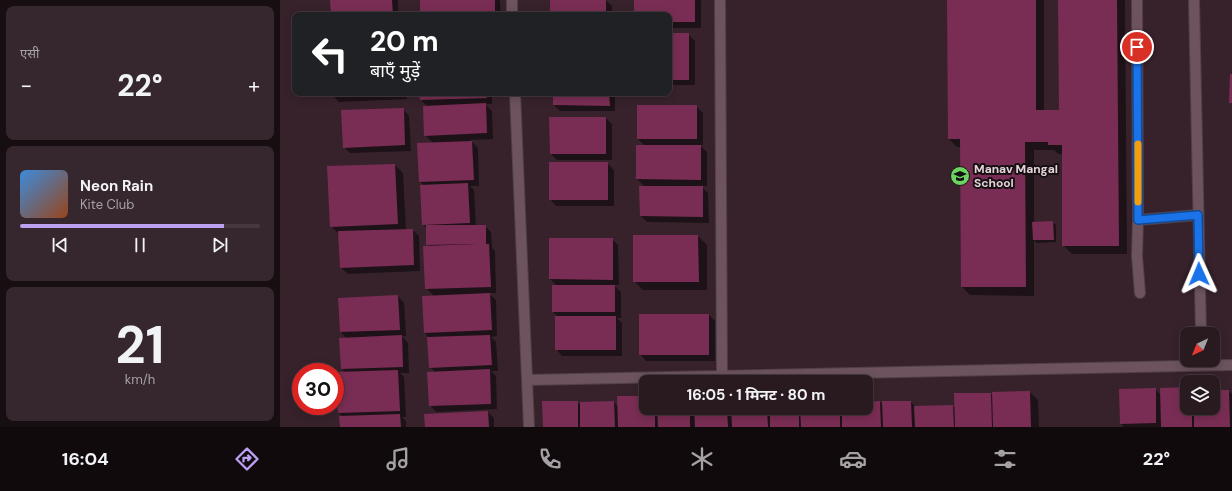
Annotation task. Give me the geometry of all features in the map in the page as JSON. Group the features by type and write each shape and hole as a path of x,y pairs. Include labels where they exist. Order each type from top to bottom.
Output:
{"street":[{"path":"512,0 512,12"},
{"path":"720,0 722,375"},
{"path":"1137,0 1137,256 1140,292"},
{"path":"1194,0 1200,327"},
{"path":"515,96 529,427"},
{"path":"1138,220 1198,215"},
{"path":"759,375 1180,364"},
{"path":"1220,364 1232,365"},
{"path":"527,380 639,378"}],"building":[{"path":"330,0 392,0 393,12 331,12"},
{"path":"420,0 495,0 495,11 420,12"},
{"path":"550,0 606,0 606,12 550,12"},
{"path":"634,0 695,0 695,22 672,22 672,12 634,12"},
{"path":"947,0 1036,0 1036,110 1059,110 1058,0 1117,0 1119,246 1062,246 1062,145 1048,145 1048,142 1025,142 1026,287 961,287 960,139 948,139"},
{"path":"672,33 689,33 689,80 672,80"},
{"path":"1230,74 1232,74 1232,103 1229,103"},
{"path":"419,96 487,96 487,98 420,100"},
{"path":"553,96 609,96 610,106 553,105"},
{"path":"486,103 487,133 424,136 423,106"},
{"path":"637,105 697,105 697,139 637,139"},
{"path":"404,108 405,145 343,148 341,110"},
{"path":"549,117 606,117 606,154 550,154"},
{"path":"472,141 474,180 419,182 417,143"},
{"path":"636,145 701,145 701,180 636,179"},
{"path":"549,162 608,162 608,200 549,200"},
{"path":"395,164 398,224 330,227 327,166"},
{"path":"468,183 470,223 422,225 420,185"},
{"path":"639,186 703,186 703,217 640,216"},
{"path":"1053,221 1054,240 1033,240 1032,222"},
{"path":"426,225 486,225 486,244 489,244 491,287 425,289 423,246 477,244 426,245"},
{"path":"413,229 414,265 340,268 338,231"},
{"path":"633,235 698,235 699,282 633,282"},
{"path":"549,238 613,238 613,280 549,279"},
{"path":"552,285 615,285 615,312 552,312"},
{"path":"490,293 492,330 424,333 422,296"},
{"path":"398,295 400,330 340,332 338,298"},
{"path":"639,314 709,314 709,355 639,355"},
{"path":"555,316 616,316 616,350 555,350"},
{"path":"402,335 403,367 344,369 344,363 341,363 339,338"},
{"path":"490,335 492,365 429,368 427,337"},
{"path":"490,369 491,404 429,406 427,372"},
{"path":"398,370 400,411 344,413 344,372"},
{"path":"1180,387 1180,415 1192,415 1192,427 1161,427 1160,388"},
{"path":"1156,388 1156,423 1120,424 1119,389"},
{"path":"1220,390 1229,390 1230,427 1194,427 1194,415 1220,415"},
{"path":"1030,391 1031,427 993,427 992,392"},
{"path":"954,393 991,393 992,427 955,427"},
{"path":"617,396 639,396 639,415 655,415 655,427 618,427"},
{"path":"542,401 578,401 578,427 543,427"},
{"path":"614,401 615,427 580,427 580,402"},
{"path":"880,401 881,427 842,427 842,415 873,415 873,402"},
{"path":"882,401 911,401 912,427 883,427"},
{"path":"953,405 954,427 915,427 914,406"},
{"path":"488,411 489,427 425,427 424,414"},
{"path":"400,414 401,427 340,427 339,416"},
{"path":"657,415 690,415 690,427 658,427"},
{"path":"694,415 727,415 728,427 695,427"},
{"path":"731,415 767,415 768,427 732,427"},
{"path":"770,415 799,415 799,427 770,427"},
{"path":"800,415 840,415 840,427 801,427"}],"slow traffic":[{"path":"1138,144 1138,202"}],"place":[{"name":"Manav Mangal School","path":"960,176"}],"route":[{"path":"1137,47 1138,220 1198,215 1199,274"}]}
